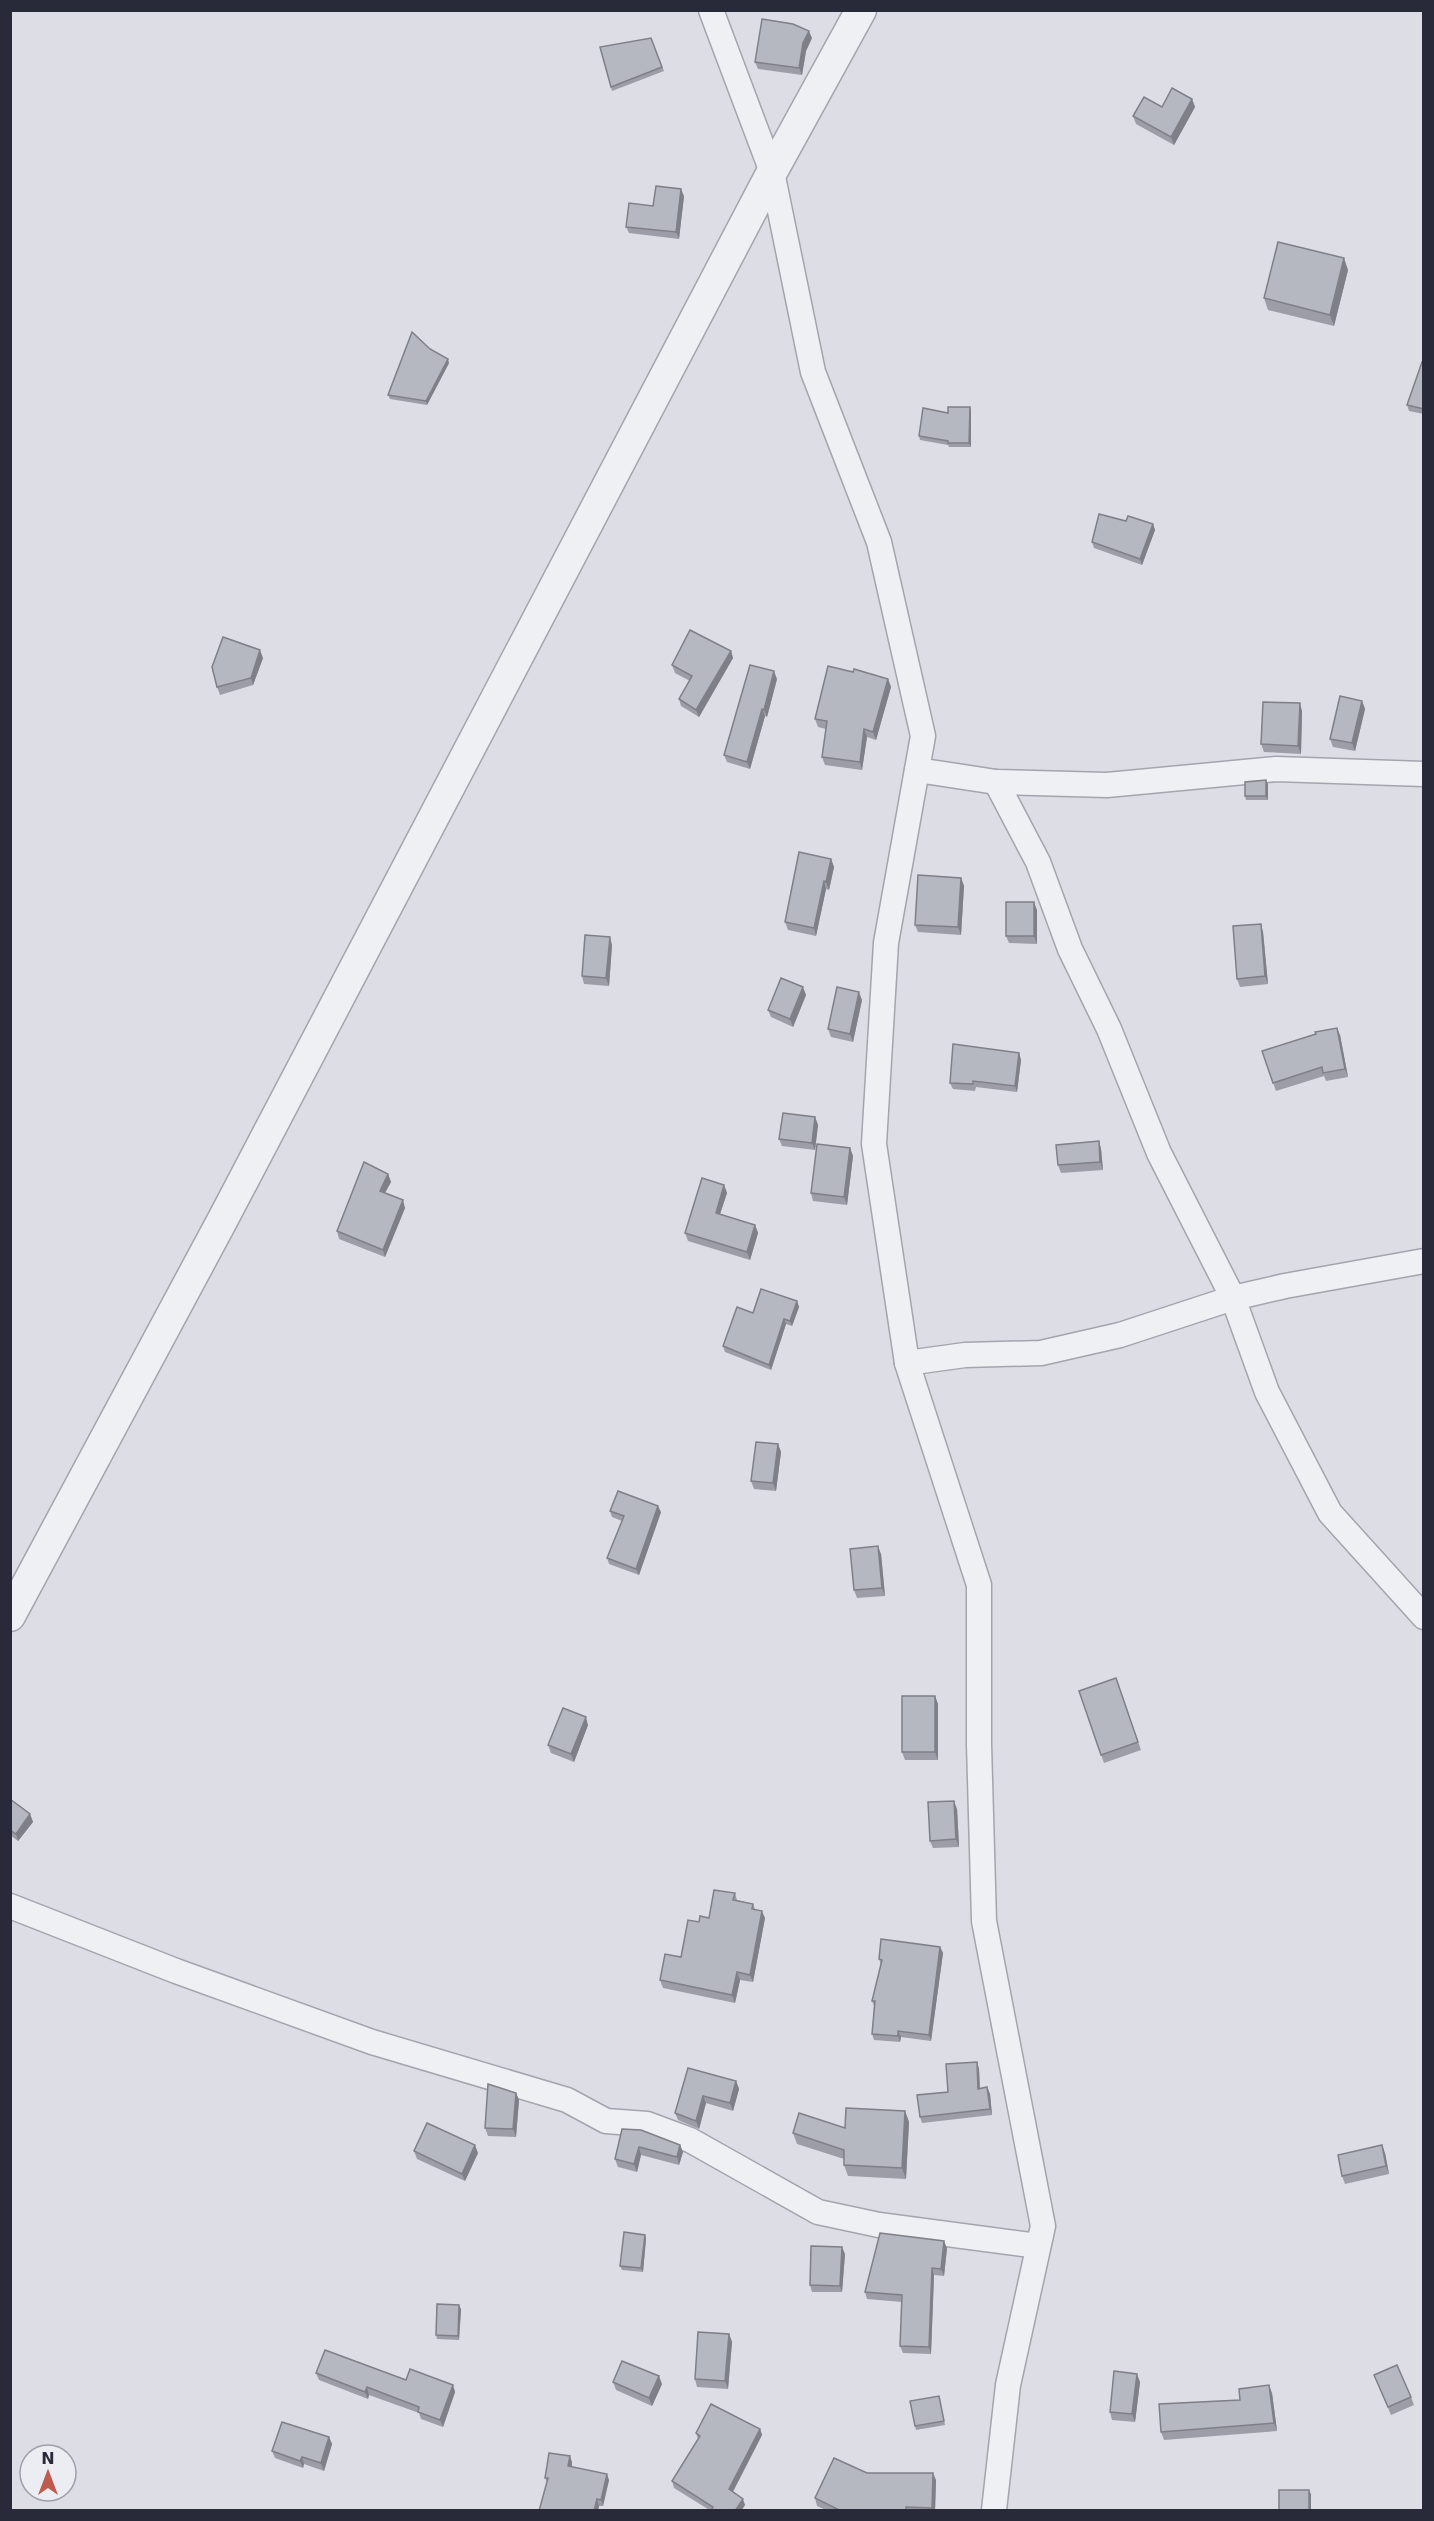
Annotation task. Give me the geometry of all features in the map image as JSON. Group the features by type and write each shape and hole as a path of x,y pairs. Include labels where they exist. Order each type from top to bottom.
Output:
{"street":[{"path":"711,10 772,172 813,372 879,542 923,736 886,944 874,1144 907,1363 979,1585 979,1744 984,1921 1043,2226 1008,2385 994,2511"},
{"path":"10,1616 223,1219 772,172 861,10"},
{"path":"917,770 996,782 1107,785 1276,769 1424,774"},
{"path":"996,782 1038,862 1070,949 1109,1029 1159,1153 1233,1298 1267,1392 1330,1513 1424,1617"},
{"path":"907,1363 965,1355 1041,1353 1120,1335 1233,1298 1285,1286 1424,1261"},
{"path":"10,1906 176,1971 372,2042 567,2100 606,2121 647,2124 690,2140 818,2212 879,2225 1038,2246"}],"building":[{"path":"762,19 793,24 809,31 803,43 799,68 755,62"},
{"path":"651,38 662,67 611,87 600,47"},
{"path":"1172,88 1192,99 1171,137 1133,116 1144,97 1162,107"},
{"path":"656,186 681,189 676,232 626,227 629,203 653,206"},
{"path":"1278,242 1344,258 1330,315 1264,298"},
{"path":"412,332 430,349 448,359 426,401 388,395"},
{"path":"1422,362 1424,363 1424,409 1407,405"},
{"path":"948,407 970,407 969,443 948,443 948,441 919,436 923,408 948,413"},
{"path":"1099,514 1126,521 1128,516 1153,524 1140,559 1092,542"},
{"path":"690,630 731,651 696,710 679,699 692,676 672,665"},
{"path":"223,637 260,650 251,678 217,687 212,667"},
{"path":"750,665 774,671 747,762 724,755"},
{"path":"828,666 853,672 854,669 888,679 873,732 864,729 860,762 822,757 827,721 815,719"},
{"path":"1340,696 1362,701 1352,743 1330,739"},
{"path":"1263,702 1300,703 1298,746 1261,744"},
{"path":"1266,780 1266,796 1245,796 1245,782"},
{"path":"799,852 831,859 814,928 785,922"},
{"path":"918,875 961,878 958,927 915,925"},
{"path":"1006,902 1034,902 1034,936 1006,936"},
{"path":"1261,924 1265,976 1237,979 1233,926"},
{"path":"585,935 610,937 606,978 582,976"},
{"path":"781,978 803,987 790,1019 768,1010"},
{"path":"837,987 859,992 850,1034 828,1029"},
{"path":"1337,1028 1345,1069 1323,1073 1322,1067 1273,1083 1262,1051 1316,1034 1315,1032"},
{"path":"953,1044 1019,1053 1015,1086 973,1081 973,1084 950,1083"},
{"path":"783,1113 815,1117 812,1143 779,1139"},
{"path":"1099,1141 1100,1162 1058,1165 1056,1145"},
{"path":"817,1144 850,1148 844,1197 811,1193"},
{"path":"364,1162 388,1174 380,1191 403,1200 383,1250 337,1231"},
{"path":"702,1178 724,1185 716,1213 755,1225 747,1252 685,1233"},
{"path":"761,1289 797,1301 790,1321 784,1319 769,1365 723,1346 737,1307 753,1313"},
{"path":"756,1442 778,1444 773,1483 751,1481"},
{"path":"618,1491 658,1506 636,1569 607,1558 624,1516 610,1511"},
{"path":"878,1546 882,1588 854,1590 850,1549"},
{"path":"1116,1678 1138,1742 1101,1755 1079,1691"},
{"path":"902,1696 935,1696 935,1752 902,1752"},
{"path":"563,1708 586,1717 571,1754 548,1745"},
{"path":"10,1799 30,1814 16,1834 10,1830"},
{"path":"954,1801 956,1839 930,1841 928,1802"},
{"path":"714,1890 735,1893 733,1900 753,1904 752,1909 762,1911 750,1975 737,1972 732,1995 660,1980 665,1954 681,1957 688,1920 699,1922 700,1916 709,1918"},
{"path":"881,1939 940,1947 929,2035 898,2031 898,2036 872,2034 875,2001 872,2001 882,1960 879,1959"},
{"path":"977,2062 978,2089 987,2087 990,2109 920,2117 917,2095 948,2092 946,2064"},
{"path":"688,2068 736,2081 730,2103 703,2096 696,2121 675,2113"},
{"path":"488,2084 516,2093 513,2129 485,2128"},
{"path":"846,2108 905,2111 902,2168 844,2165 844,2150 793,2133 799,2113 845,2128"},
{"path":"427,2123 475,2145 462,2174 414,2151"},
{"path":"622,2129 641,2130 680,2145 677,2157 639,2147 634,2164 615,2159"},
{"path":"1382,2145 1386,2166 1342,2176 1338,2155"},
{"path":"624,2232 645,2235 641,2268 620,2266"},
{"path":"880,2233 944,2241 941,2269 932,2268 929,2347 900,2346 902,2295 865,2292"},
{"path":"811,2246 842,2247 840,2286 810,2285"},
{"path":"437,2304 459,2305 458,2336 436,2335"},
{"path":"698,2332 729,2334 725,2381 695,2379"},
{"path":"325,2350 406,2380 410,2369 453,2385 440,2420 418,2412 419,2407 367,2387 365,2392 316,2373"},
{"path":"622,2361 659,2376 649,2398 613,2382"},
{"path":"1397,2365 1411,2397 1388,2407 1374,2375"},
{"path":"1114,2371 1137,2374 1132,2414 1110,2412"},
{"path":"1269,2385 1274,2423 1161,2432 1159,2404 1240,2400 1239,2389"},
{"path":"939,2396 944,2421 915,2426 910,2401"},
{"path":"711,2404 760,2429 729,2489 743,2499 735,2511 711,2511 713,2507 672,2481 700,2436 696,2433"},
{"path":"282,2422 329,2437 321,2463 302,2457 300,2461 272,2451"},
{"path":"549,2453 570,2456 568,2466 607,2474 601,2500 597,2499 594,2511 539,2511 548,2478 545,2478"},
{"path":"834,2458 867,2473 933,2473 932,2508 906,2507 906,2511 841,2511 815,2498"},
{"path":"1279,2490 1309,2490 1309,2511 1279,2511"}]}
